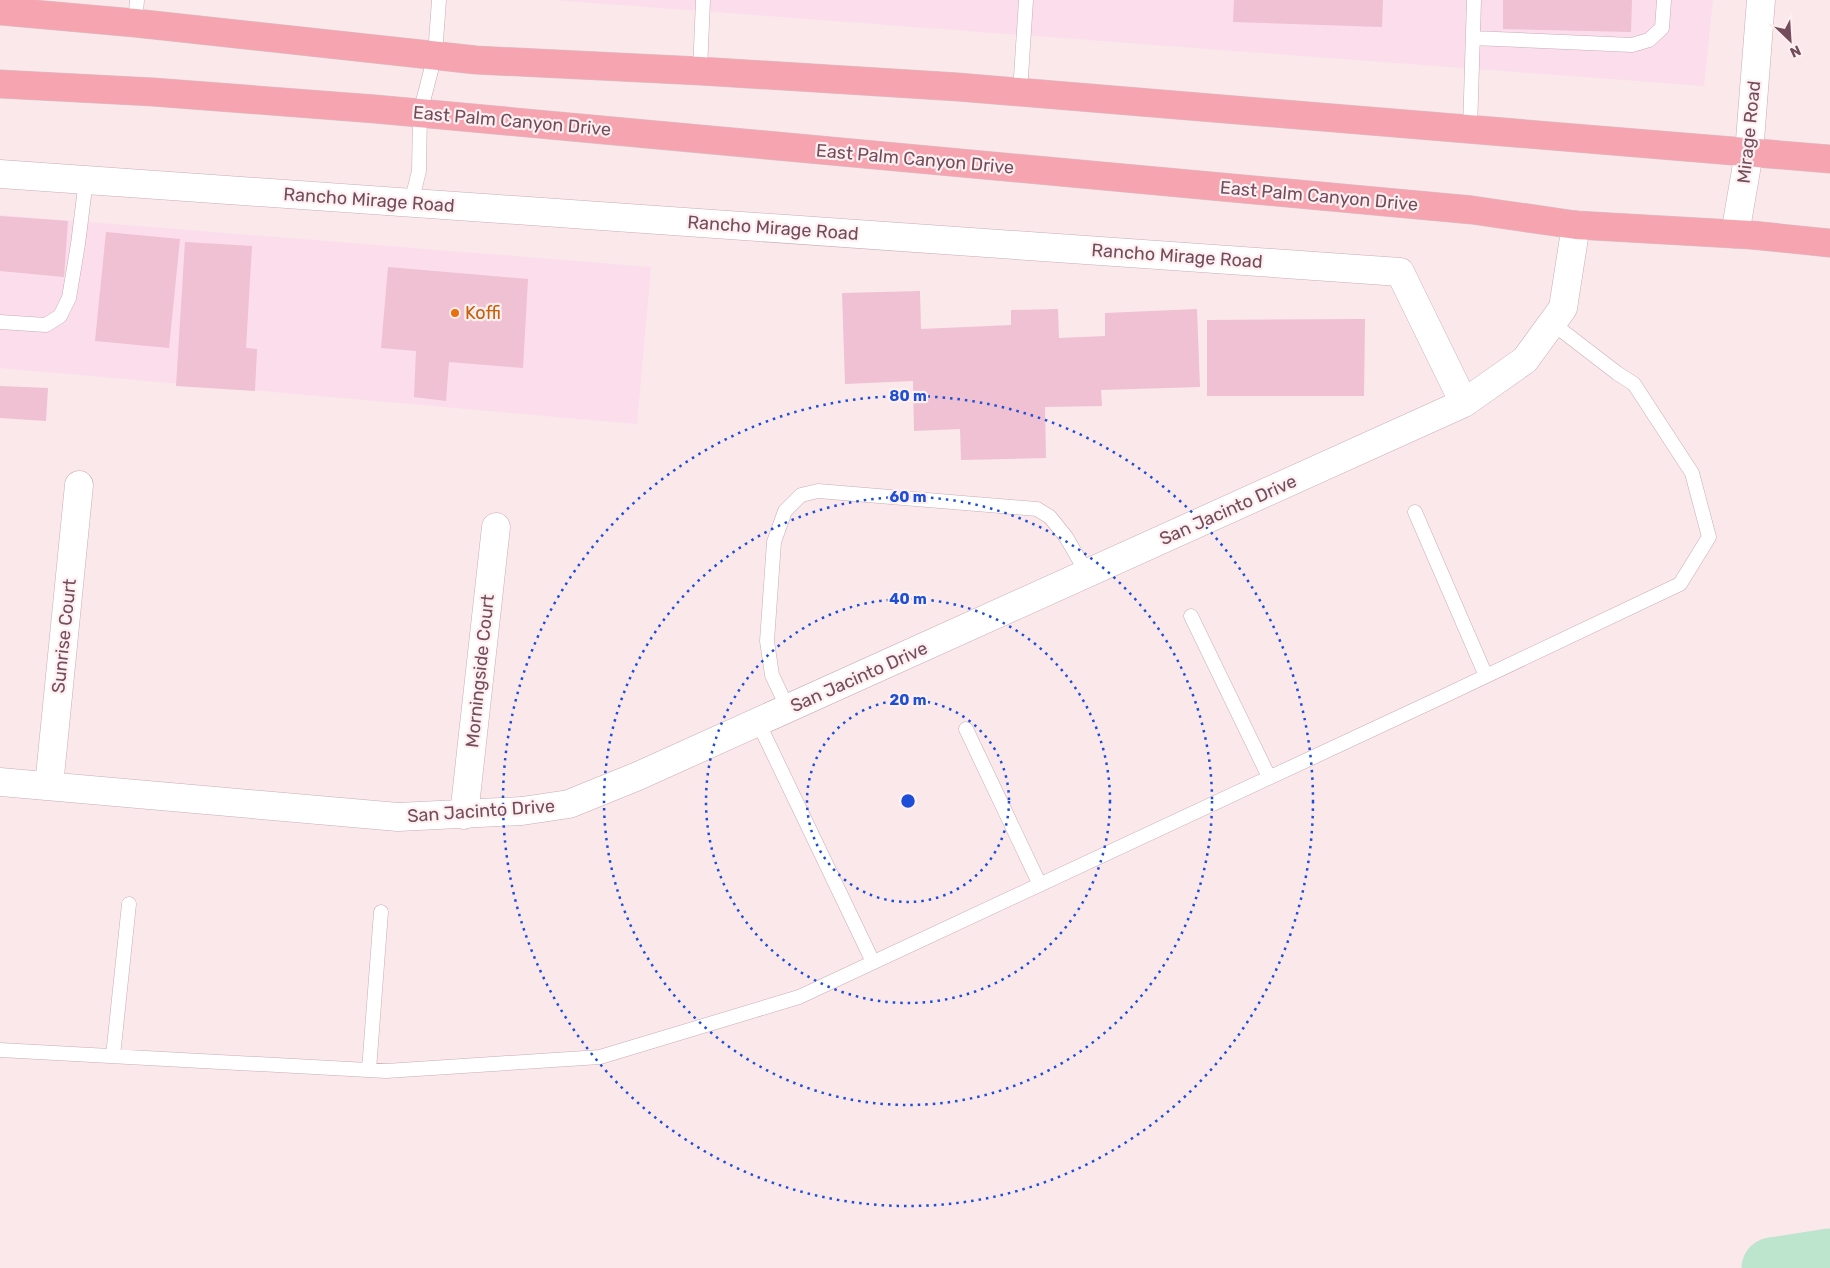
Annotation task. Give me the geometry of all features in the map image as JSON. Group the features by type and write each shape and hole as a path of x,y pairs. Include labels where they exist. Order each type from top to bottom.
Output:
{"main road":[{"path":"0,11 136,11 476,60 700,71 1020,92 1830,159"},
{"name":"East Palm Canyon Drive","path":"0,84 153,92 420,113 1472,210 1576,225 1734,234 1826,243"}],"street":[{"name":"Mirage Road","path":"1734,234 1749,153 1761,0"},
{"name":"Rancho Mirage Road","path":"0,174 1400,272 1464,403"},
{"name":"San Jacinto Drive","path":"0,782 398,817 522,811 569,804 638,776 788,709 1464,403 1525,360 1563,308 1576,225"},
{"name":"Sunrise Court","path":"50,786 79,485"},
{"name":"Morningside Court","path":"464,815 496,527"}],"lane":[{"path":"411,203 419,171 420,113 435,55 439,0"},
{"path":"700,71 703,0"},
{"path":"1020,92 1026,0"},
{"path":"1470,130 1474,0"},
{"path":"1473,38 1632,45 1649,40 1662,28 1664,0"},
{"path":"0,322 46,325 60,316 69,298 86,180"},
{"path":"0,1050 386,1071 600,1057 799,997 1040,885 1680,584 1708,537 1692,473 1634,384 1616,373 1552,323"},
{"path":"788,709 772,675 767,641 774,542 785,511 801,495 818,492 1037,509 1050,517 1066,537 1087,573"},
{"path":"1415,512 1486,676"},
{"path":"1191,616 1269,777"},
{"path":"758,722 873,962"},
{"path":"966,730 1040,885"},
{"path":"113,1056 129,904"},
{"path":"369,1070 382,912"}],"shaded area":[{"path":"554,0 1713,0 1704,86"},
{"path":"0,215 651,267 637,424 0,368"}],"building":[{"path":"1234,0 1383,0 1382,27 1233,22"},
{"path":"1503,0 1632,0 1631,32 1503,29"},
{"path":"0,216 68,221 64,277 0,271"},
{"path":"106,232 180,239 169,348 95,341"},
{"path":"185,242 252,246 246,348 257,349 255,391 176,386"},
{"name":"Koffi","path":"388,267 528,279 523,368 449,362 446,401 414,397 416,351 381,348"},
{"path":"920,291 921,329 1011,325 1011,310 1058,309 1059,338 1105,336 1105,313 1197,309 1200,387 1101,390 1102,406 1045,407 1046,458 961,460 960,429 914,431 913,381 845,384 842,293"},
{"path":"1365,319 1364,396 1207,396 1207,320"},
{"path":"0,386 48,388 46,421 0,418"}],"waterway":[{"path":"1772,1268 1830,1259"}],"place":[{"name":"Koffi","path":"455,313"}]}
